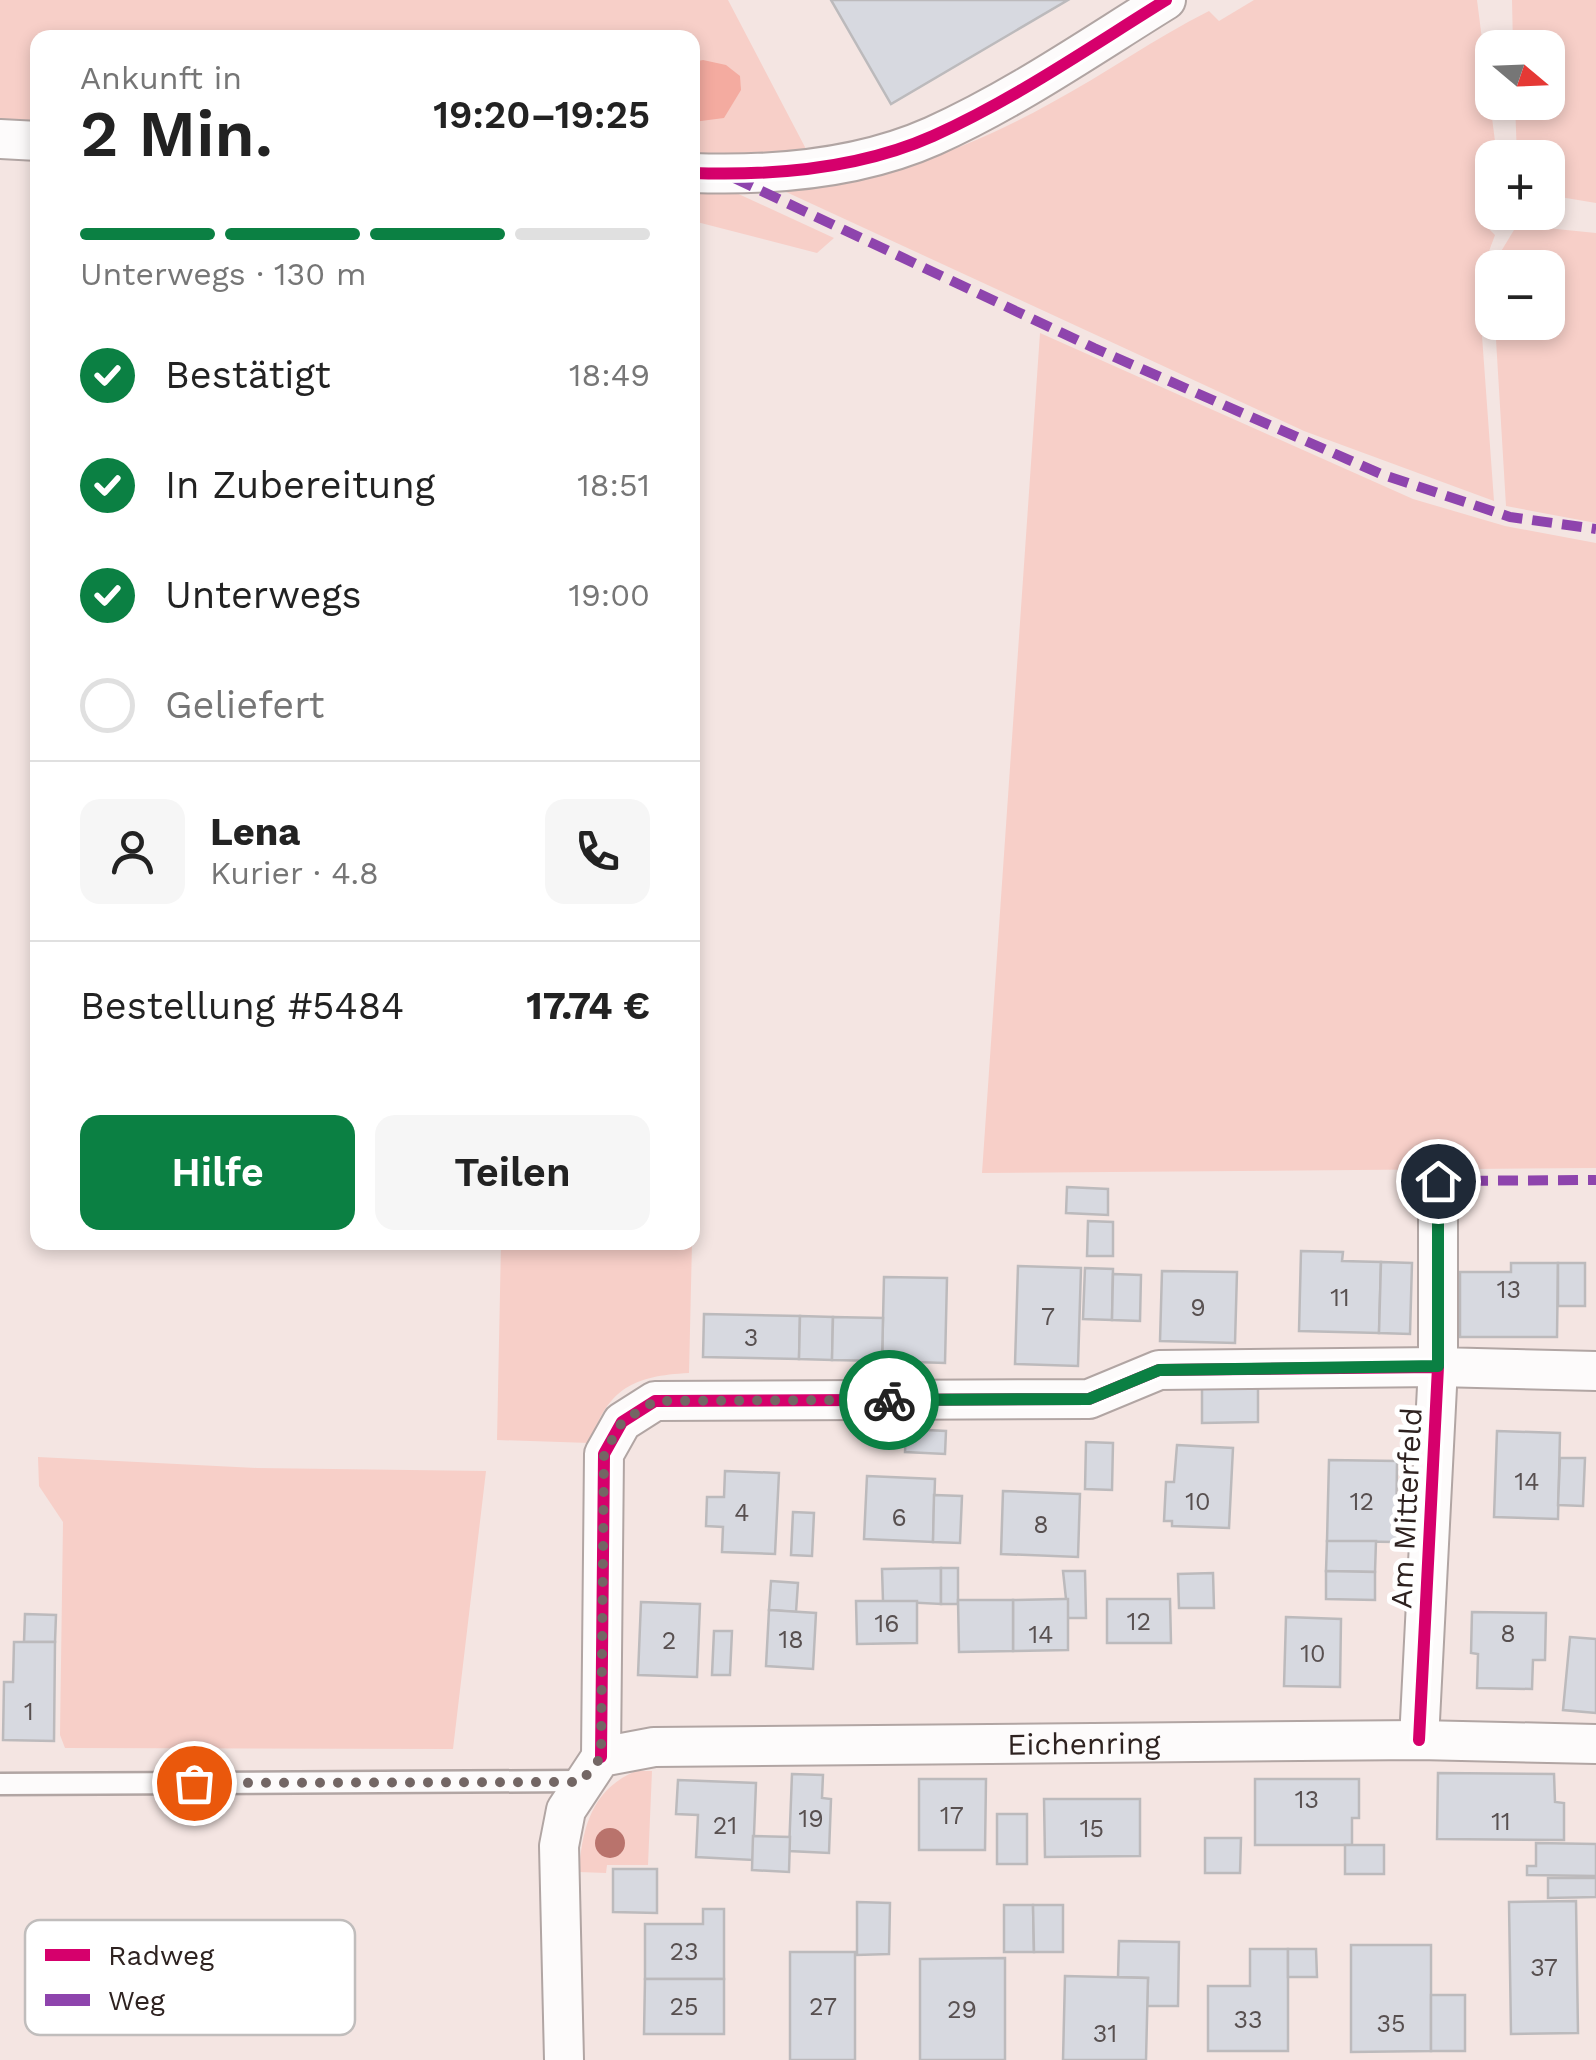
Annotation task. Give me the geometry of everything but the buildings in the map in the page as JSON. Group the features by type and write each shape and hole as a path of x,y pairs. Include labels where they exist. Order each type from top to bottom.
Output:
{"street":[{"path":"700,173 761,176 856,160 932,136 1049,73 1166,0"},
{"path":"0,138 30,140"},
{"name":"Am Mitterfeld","path":"1419,1740 1438,1366 1438,1181"},
{"name":"Am Mitterfeld","path":"591,1769 604,1454 622,1422 655,1401 1089,1399 1159,1370 1438,1366 1596,1372"},
{"name":"Eichenring","path":"591,1769 654,1748 1419,1740 1596,1744"},
{"path":"564,2060 558,1862 566,1810 591,1769"}],"lane":[{"name":"Eichenring","path":"0,1784 591,1769"}],"shaded area":[{"path":"0,0 728,0 806,149 743,158 700,156 700,30 30,30 30,124 0,122"},
{"path":"1254,0 1477,0 1481,30 1475,30 1475,120 1492,120 1495,140 1475,140 1475,230 1490,230 1495,235 1489,250 1475,250 1475,340 1482,340 1494,501 1304,431 784,191 887,172 955,149 1051,103 1209,11 1219,21"},
{"path":"1512,0 1596,0 1596,203 1565,198 1565,140 1516,140 1516,120 1565,120 1565,30 1513,30"},
{"path":"700,61 726,65 740,76 741,90 724,118 700,121"},
{"path":"700,191 732,191 834,238 817,253 700,223"},
{"path":"1514,230 1596,233 1596,523 1506,506 1496,340 1565,340 1565,250 1502,250"},
{"path":"1040,333 1413,499 1505,526 1596,543 1596,1168 982,1173"},
{"path":"501,1250 692,1250 689,1373 652,1377 625,1388 605,1409 590,1443 497,1440"},
{"path":"38,1457 257,1468 486,1471 453,1749 65,1748 60,1735 63,1522 39,1486"},
{"path":"636,1771 652,1771 648,1865 607,1865 606,1873 579,1872 587,1825 599,1799"}],"marked path":[{"path":"734,178 1094,348 1381,474 1510,517 1596,529"},
{"path":"1438,1181 1596,1180"}],"cycle path":[{"path":"700,173 815,168 905,147 993,106 1166,0"},
{"path":"601,1757 604,1454 622,1422 655,1401 1089,1399 1159,1370 1438,1367 1419,1740"}],"way so far":[{"path":"194,1783 581,1782 601,1757 604,1454 622,1422 655,1401 889,1400"}],"route":[{"path":"889,1400 1089,1399 1159,1370 1438,1366 1438,1181"}]}
